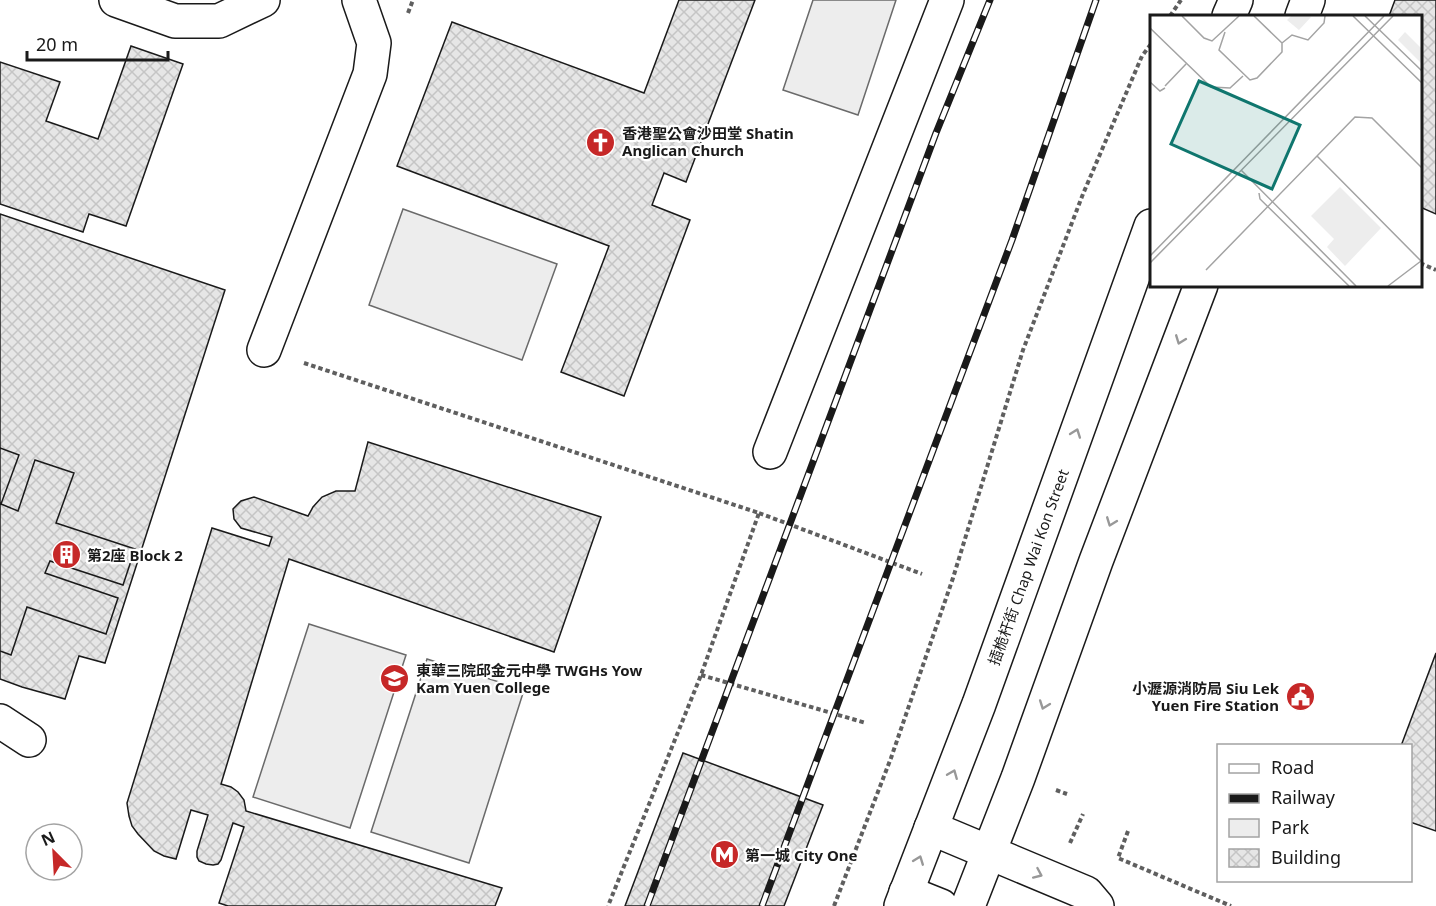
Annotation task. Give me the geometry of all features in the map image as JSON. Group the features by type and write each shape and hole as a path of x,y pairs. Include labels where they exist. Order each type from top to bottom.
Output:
{"street":[{"path":"116,0 175,21 219,21 263,0"},
{"path":"264,350 370,74 374,43 359,0"},
{"path":"770,452 946,0"},
{"path":"1229,15 1236,0"},
{"path":"1302,15 1308,0"},
{"name":"插桅杆街 Chap Wai Kon Street","path":"904,899 979,704 1150,229"},
{"path":"968,906 1018,778 1096,561 1201,286"},
{"path":"0,721 29,740"},
{"path":"931,828 1086,894 1097,906"},
{"path":"904,899 941,906"}],"path":[{"path":"1171,15 1181,0"},
{"path":"834,906 891,758 953,578 1023,350 1083,194 1142,56 1150,45"},
{"path":"1421,264 1436,270"},
{"path":"264,350 759,513 922,574"},
{"path":"608,906 700,675 759,513"},
{"path":"700,675 866,723"},
{"path":"1128,831 1118,858 1231,906"}],"green space":[{"path":"813,0 896,0 858,115 783,90"},
{"path":"403,209 557,264 522,360 369,305"},
{"path":"309,624 406,655 350,828 253,797"},
{"path":"427,659 524,690 469,863 371,832"}],"building":[{"path":"679,0 755,0 686,182 664,173 652,205 690,220 624,396 561,372 609,246 397,166 452,22 644,93"},
{"path":"1395,0 1436,0 1436,214 1421,207 1421,15 1389,15"},
{"path":"131,46 183,64 126,226 89,214 83,232 0,204 0,62 60,82 46,121 98,139"},
{"path":"0,214 225,290 105,663 79,656 65,699 0,679"},
{"path":"368,442 601,517 554,652 289,559 221,784 238,792 244,800 246,811 502,888 495,906 228,906 219,903 244,827 233,823 221,860 218,864 206,864 199,861 197,851 208,815 191,810 176,859 154,851 138,834 132,826 127,803 212,528 269,546 272,537 241,528 234,519 233,509 241,501 254,497 308,516 322,497 336,491 355,491"},
{"name":"第2座 Block 2","path":"0,448 19,455 1,504 18,511 35,460 74,473 56,523 135,549 123,585 50,561 45,573 118,598 106,634 27,607 11,655 0,651"},
{"path":"1436,653 1436,831 1412,823 1412,744 1402,744"},
{"name":"第一城 City One","path":"683,753 823,805 784,906 625,906"}],"railway":[{"path":"647,906 936,133 990,0"},
{"path":"762,906 1012,240 1096,0"}],"place":[{"name":"香港聖公會沙田堂 Shatin Anglican Church","path":"601,142"},
{"name":"第2座 Block 2","path":"66,555"},
{"name":"東華三院邱金元中學 TWGHs Yow Kam Yuen College","path":"395,679"},
{"name":"小瀝源消防局 Siu Lek Yuen Fire Station","path":"1300,697"},
{"name":"第一城 City One","path":"724,855"}]}
